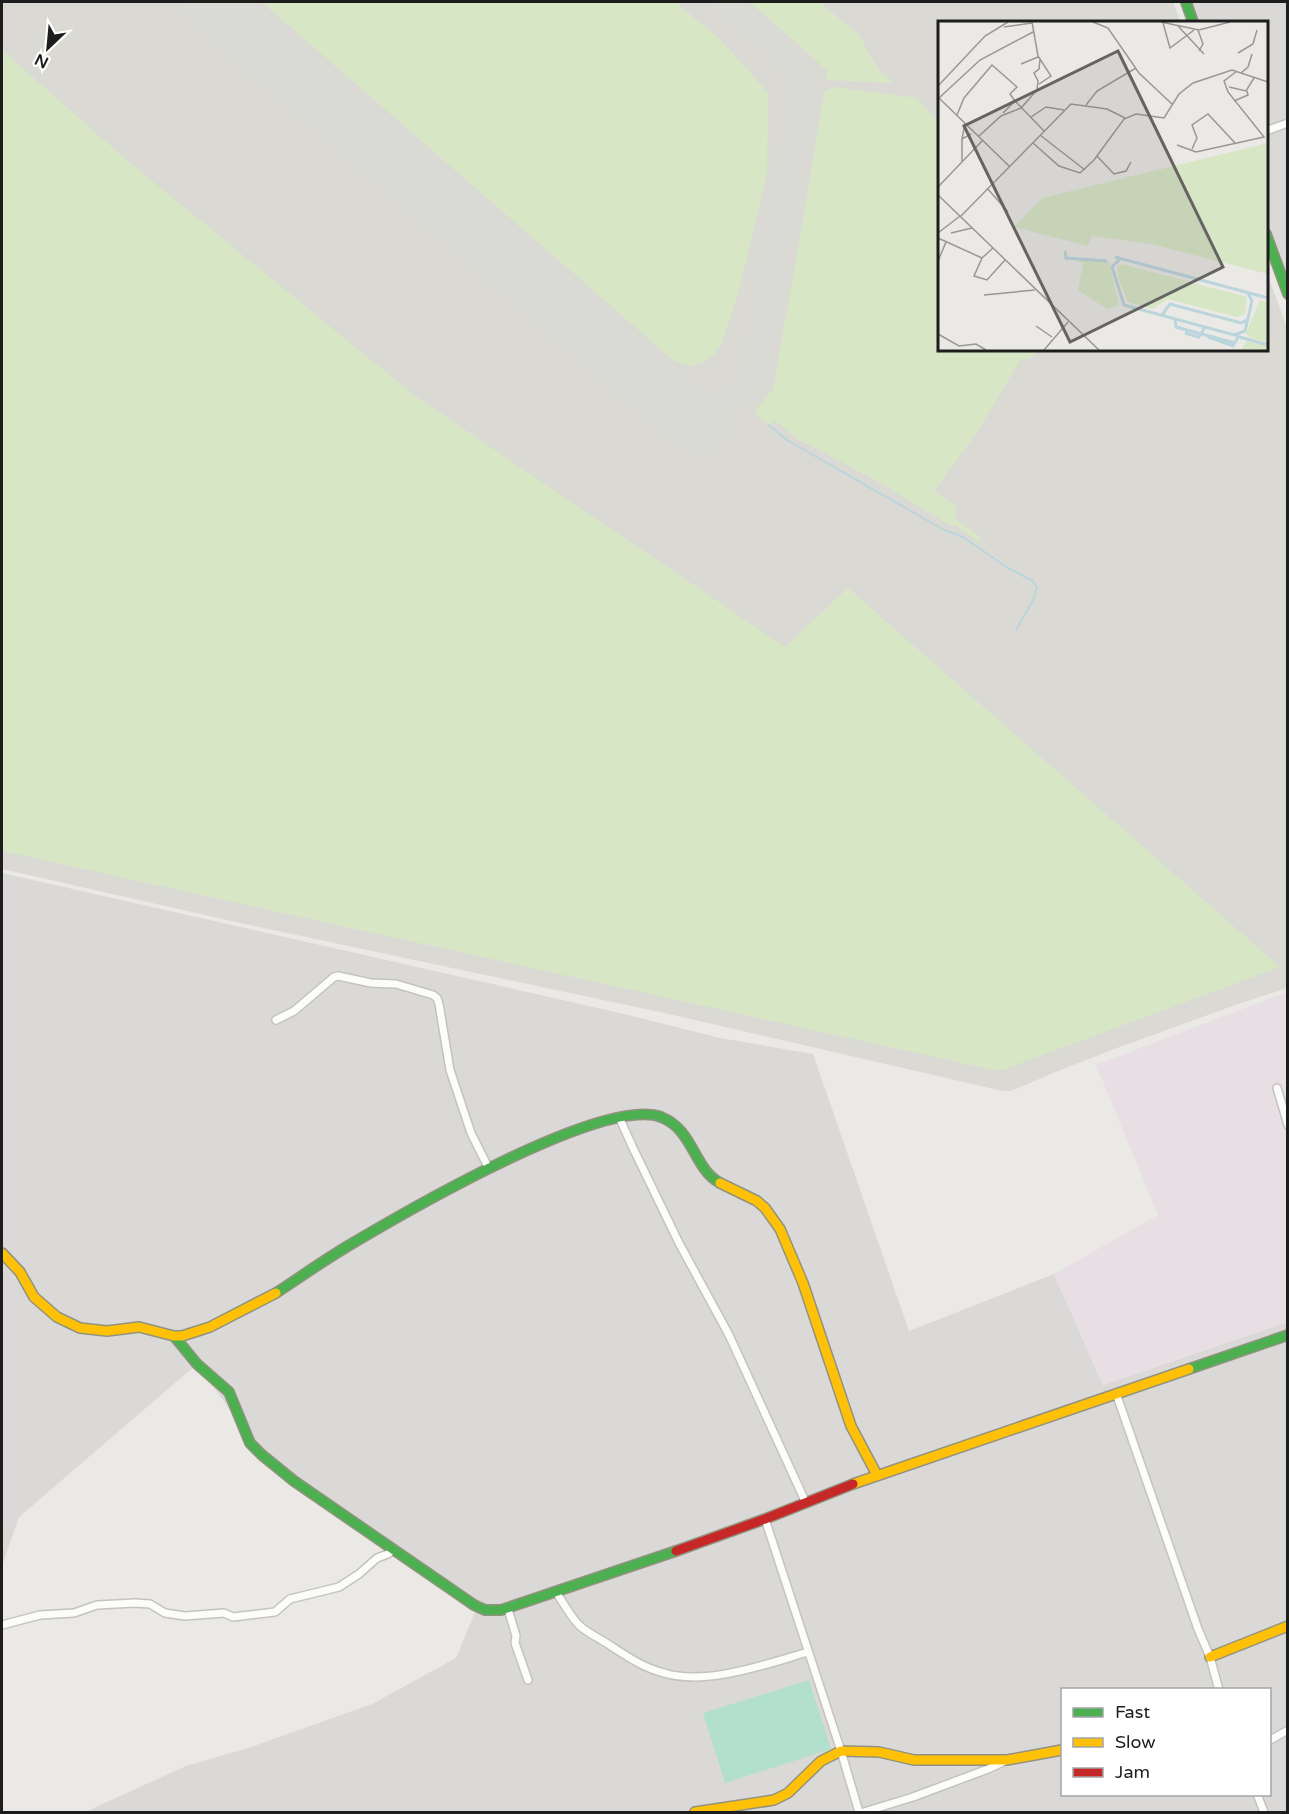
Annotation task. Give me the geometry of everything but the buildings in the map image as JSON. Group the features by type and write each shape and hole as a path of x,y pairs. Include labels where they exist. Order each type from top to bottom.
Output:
{"street":[{"path":"1186,2 1193,21"},
{"path":"1268,130 1287,123"},
{"path":"1268,240 1287,294"},
{"path":"276,1020 294,1011 338,976 371,983 396,984 434,995 439,1004 450,1070 471,1132 489,1169"},
{"path":"1277,1088 1287,1125"},
{"path":"2,1253 20,1272 34,1297 57,1317 80,1329 107,1331 139,1327 182,1336 210,1327 271,1296 351,1244 519,1153 590,1125 619,1117 658,1116 681,1130 709,1174 717,1182 747,1196 765,1209 780,1229 803,1283 850,1425 877,1475"},
{"path":"619,1117 679,1243 729,1335 806,1503"},
{"path":"174,1336 196,1364 229,1392 250,1443 262,1455 294,1481 474,1605 493,1611 556,1592 765,1519 877,1475 1287,1335"},
{"path":"1116,1393 1198,1629 1210,1657 1219,1688"},
{"path":"765,1519 862,1812 914,1797 1007,1760"},
{"path":"2,1625 40,1615 74,1613 98,1605 135,1603 150,1604 165,1613 185,1616 224,1614 233,1617 275,1612 290,1599 339,1587 377,1558 388,1554 393,1549"},
{"path":"556,1592 580,1626 631,1659 667,1674 711,1676 759,1666 808,1652"},
{"path":"507,1608 516,1636 515,1643 528,1680"},
{"path":"1210,1657 1287,1626"},
{"path":"1272,1739 1287,1730"},
{"path":"695,1812 774,1800 788,1793 821,1761 841,1751 879,1752 915,1760 1007,1760 1061,1750"},
{"path":"1258,1796 1264,1812"}],"shaded area":[{"path":"2,2 1173,2 1181,21 938,21 938,351 1268,351 1268,276 1288,330 1287,988 1117,1048 1011,1091 1003,1091 669,1014 240,923 2,869"},
{"path":"1183,2 1287,2 1287,302 1268,250 1268,21 1191,21"},
{"path":"2,873 620,1013 720,1038 813,1054 909,1331 1054,1274 1103,1385 1287,1322 1287,1812 85,1812 186,1766 251,1747 372,1704 456,1658 477,1607 262,1455 197,1364 19,1517 2,1566"},
{"path":"1287,992 1287,1322 1103,1385 1054,1274 1158,1215 1096,1065"}],"green space":[{"path":"262,2 675,2 720,39 768,93 767,173 741,283 722,343 715,353 705,362 694,366 673,360"},
{"path":"750,2 819,2 858,34 880,72 894,83 826,80 828,71"},
{"path":"2,50 124,158 415,396 785,647 848,588 1280,967 999,1071 2,851"},
{"path":"834,87 916,98 938,122 938,351 1038,351 1029,359 1020,360 978,431 934,491 957,507 955,519 979,536 980,543 956,525 951,526 872,478 798,439 775,421 769,425 754,412 773,389 824,92"},
{"path":"809,1680 831,1749 725,1783 703,1713"}],"waterway":[{"path":"769,425 787,440 944,530 963,537 1008,568 1033,581 1037,588 1033,600 1016,630"}],"taxiway":[{"path":"669,399 708,403 729,398 748,382 756,370 801,96 797,76 783,54 764,35 723,2"}],"runway":[{"path":"211,2 698,425"}],"traffic: fast":[{"path":"1186,2 1193,21"},
{"path":"1268,239 1288,294"},
{"path":"276,1293 343,1249 459,1184 553,1139 596,1123 634,1115 661,1117 680,1131 704,1168 720,1183"},
{"path":"1189,1369 1288,1335"},
{"path":"174,1336 197,1364 229,1392 250,1443 262,1455 294,1481 474,1605 485,1610 501,1610 676,1551"}],"traffic: slow":[{"path":"720,1183 757,1201 780,1229 803,1283 851,1426 877,1475"},
{"path":"2,1253 20,1272 34,1297 57,1317 80,1328 107,1331 139,1327 182,1336 210,1327 276,1293"},
{"path":"853,1484 1189,1369"},
{"path":"1210,1657 1288,1626"},
{"path":"695,1812 774,1800 788,1793 821,1761 841,1751 879,1752 914,1760 1007,1760 1061,1750"}],"traffic: jam":[{"path":"676,1551 853,1484"}]}
